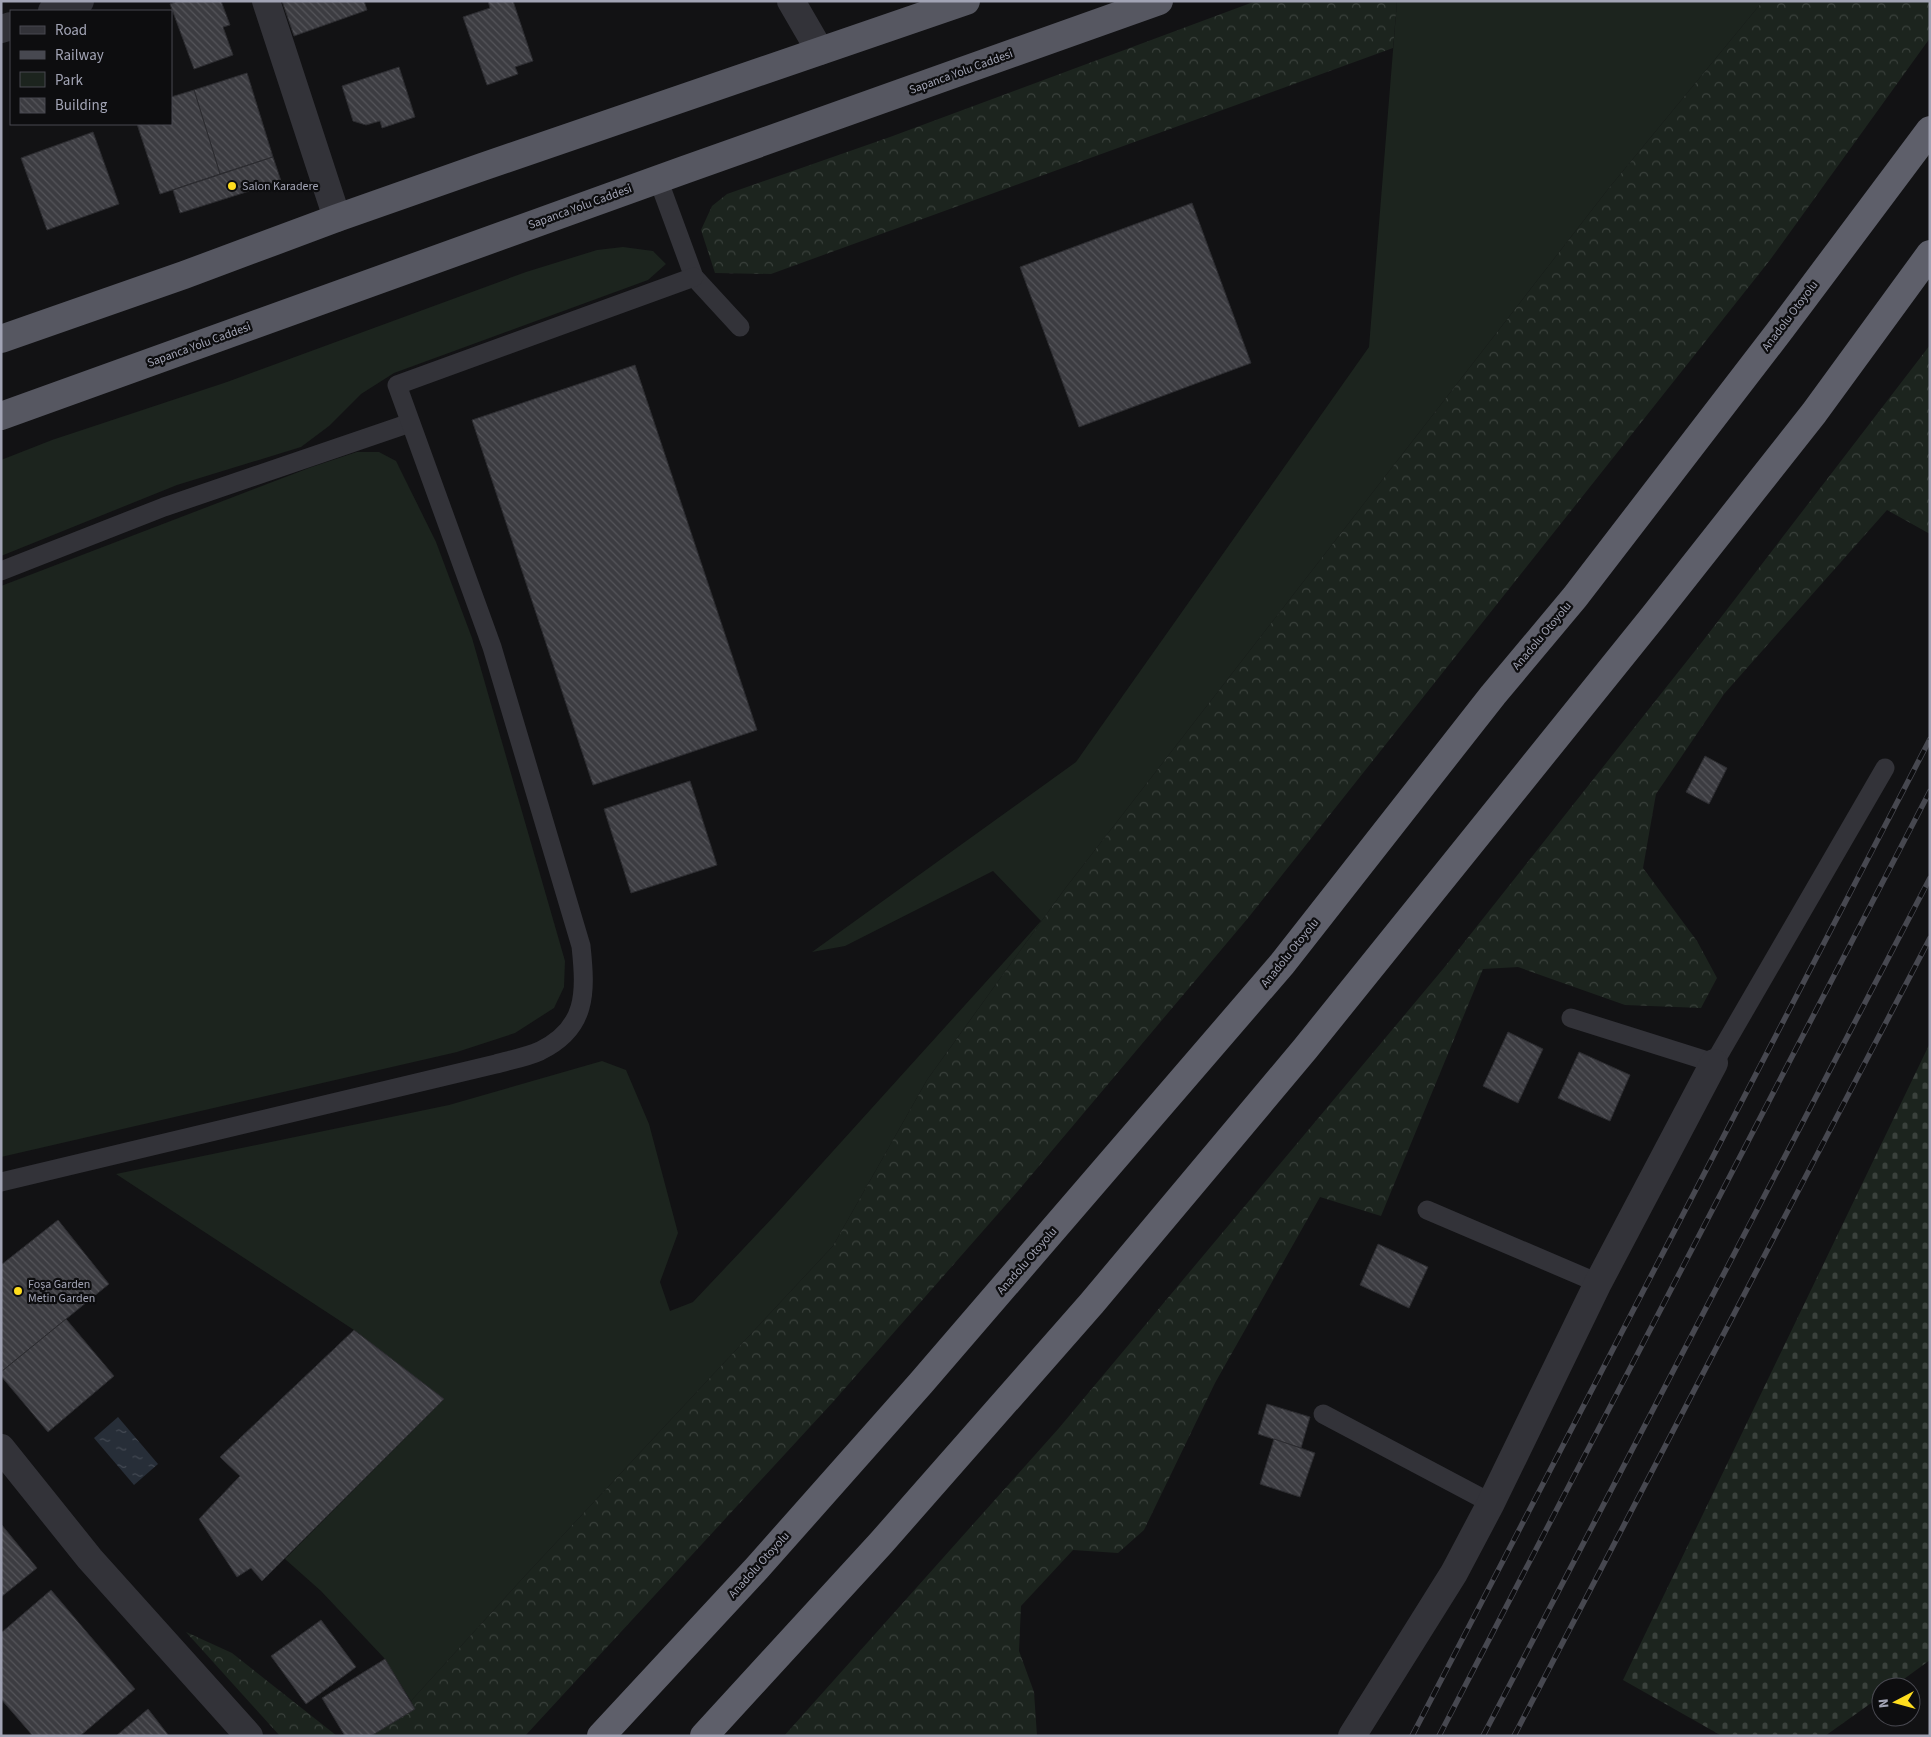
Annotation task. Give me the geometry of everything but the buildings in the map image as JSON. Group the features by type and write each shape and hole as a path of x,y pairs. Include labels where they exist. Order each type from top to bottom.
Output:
{"highway":[{"path":"1,339 184,275 337,218 966,1"},
{"name":"Sapanca Yolu Caddesi","path":"1,416 1159,1"},
{"name":"Anadolu Otoyolu","path":"601,1736 757,1568 908,1398 1282,964 1492,695 1575,597 1781,329 1930,130"},
{"path":"704,1736 881,1543 1092,1303 1304,1049 1640,633 1808,421 1930,254"}],"street":[{"path":"55,10 80,1"},
{"path":"266,1 337,218"},
{"path":"791,1 820,51"},
{"path":"1352,1736 1454,1573 1492,1503 1598,1283 1714,1063"},
{"path":"1,1448 90,1559 249,1736"}],"lane":[{"path":"658,179 694,277 740,328"},
{"path":"1,1182 496,1064 538,1052 562,1038 579,1013 585,983 581,946 492,647 397,385 694,277"},
{"path":"1,571 164,507 410,423"},
{"path":"1572,1018 1714,1063 1885,768"},
{"path":"1427,1210 1598,1283"},
{"path":"1323,1414 1492,1503"}],"green space":[{"path":"1256,1 1397,1 1393,48 771,274 715,273 701,230 712,206 727,194 890,137"},
{"path":"1397,1 1763,1 1609,188 1064,890 927,1080 833,1246 523,1578 411,1701 385,1659 321,1591 285,1559 444,1399 354,1330 116,1174 449,1105 602,1061 626,1070 649,1124 678,1233 660,1282 670,1311 693,1302 777,1213 1041,921 993,871 845,946 812,952 1076,762 1369,347"},
{"path":"1763,1 1930,1 1930,38 1770,260 1248,918 1018,1191 832,1403 525,1736 371,1736 415,1709 411,1701 523,1578 833,1246 927,1080 1064,890 1609,188"},
{"path":"623,247 653,251 666,264 648,280 394,373 361,394 329,426 301,447 177,485 1,556 1,460 52,440 227,382 526,272 597,250"},
{"path":"1930,345 1930,534 1887,510 1724,694 1656,794 1643,868 1697,941 1717,978 1701,1008 1625,1005 1518,967 1483,969 1381,1216 1320,1197 1215,1383 1144,1530 1118,1553 1073,1550 1021,1606 1019,1651 1034,1692 1037,1736 784,1736 1059,1428 1443,969 1702,642"},
{"path":"357,452 379,452 396,461 436,542 472,638 565,961 564,987 554,1008 515,1033 457,1052 1,1157 1,586 309,468"},
{"path":"1930,1043 1930,1660 1907,1677 1871,1677 1871,1703 1825,1736 1722,1736 1623,1680"},
{"path":"186,1632 232,1653 337,1736 280,1736"}],"water":[{"path":"118,1417 158,1464 134,1485 94,1438"}],"railway":[{"path":"1412,1736 1930,739"},
{"path":"1439,1736 1930,791"},
{"path":"1483,1736 1930,878"},
{"path":"1514,1736 1930,938"}],"place":[{"name":"Salon Karadere","path":"232,186"},
{"name":"Foşa Garden Metin Garden","path":"18,1291"}]}
